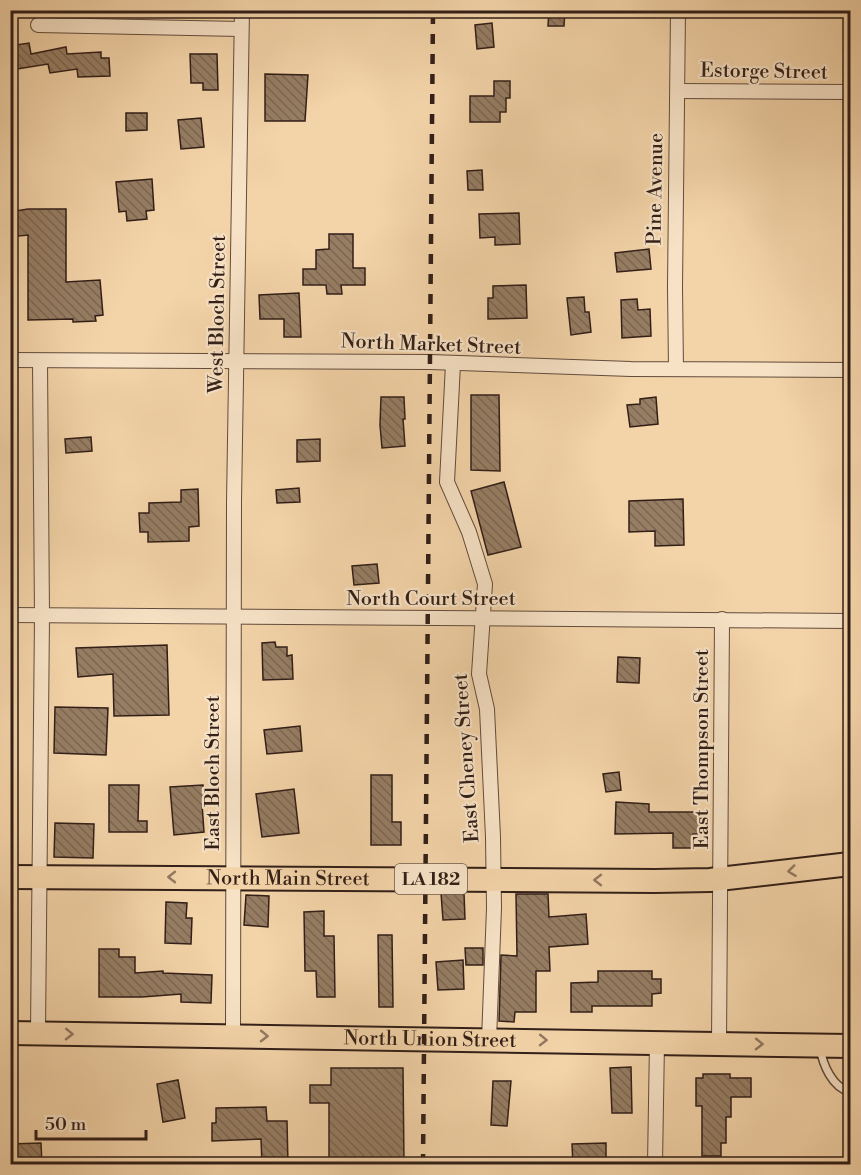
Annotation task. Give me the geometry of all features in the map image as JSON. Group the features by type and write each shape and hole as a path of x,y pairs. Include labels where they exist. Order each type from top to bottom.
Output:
{"main road":[{"name":"North Main Street","path":"10,877 655,881 721,879 850,864"},
{"name":"North Union Street","path":"10,1033 850,1046"}],"street":[{"name":"West Bloch Street","path":"235,618 234,502 242,10"},
{"name":"Pine Avenue","path":"676,369 678,10"},
{"path":"38,25 241,29"},
{"name":"Estorge Street","path":"678,91 850,92"},
{"name":"North Market Street","path":"10,360 237,360 453,363 532,367 850,370"},
{"path":"38,1033 42,616 40,361"},
{"name":"East Cheney Street","path":"453,363 447,482 481,566 485,584 479,674 487,709 493,837 494,908 490,962 489,1040"},
{"name":"North Court Street","path":"10,615 850,621"},
{"name":"East Bloch Street","path":"233,1036 233,648 235,618"},
{"name":"East Thompson Street","path":"719,1043 722,619"},
{"path":"655,1164 657,1042"}],"lane":[{"path":"819,1046 823,1063 832,1079 850,1092"}],"building":[{"path":"549,10 565,10 564,26 548,26"},
{"path":"492,23 494,47 477,49 475,25"},
{"path":"29,43 31,54 66,47 67,54 101,52 101,58 109,58 110,76 78,77 77,69 50,73 48,64 10,70 10,46"},
{"path":"190,54 217,54 218,90 203,90 203,83 191,83"},
{"path":"265,74 308,75 305,121 265,121"},
{"path":"494,81 510,81 510,98 506,98 506,112 500,112 500,122 470,122 470,96 494,96"},
{"path":"126,113 147,113 147,130 126,131"},
{"path":"201,118 204,147 181,149 178,120"},
{"path":"482,170 483,190 468,190 467,171"},
{"path":"152,179 154,210 146,211 147,219 127,221 126,211 119,212 116,182"},
{"path":"28,209 66,209 66,282 100,280 103,315 95,316 96,321 28,320 28,235 10,237 10,212"},
{"path":"519,213 520,244 495,245 495,237 480,238 479,214"},
{"path":"329,234 353,234 353,268 365,268 365,285 341,285 342,294 327,294 326,285 303,285 303,269 316,269 316,250 329,249"},
{"path":"649,249 651,269 617,272 615,253"},
{"path":"526,285 527,318 488,319 488,298 493,298 493,286"},
{"path":"299,293 301,337 284,337 284,319 260,319 259,295"},
{"path":"584,297 585,312 589,312 591,332 571,335 567,298"},
{"path":"637,299 638,310 650,309 651,336 622,338 621,300"},
{"path":"471,395 499,395 500,471 471,470"},
{"path":"381,397 404,397 405,446 382,448"},
{"path":"656,397 658,424 630,427 627,405 640,404 640,399"},
{"path":"91,437 92,451 66,453 65,439"},
{"path":"320,439 320,461 297,462 297,440"},
{"path":"504,482 521,547 488,555 471,491"},
{"path":"299,488 300,502 277,503 276,490"},
{"path":"198,489 199,526 189,527 189,541 148,542 148,532 140,532 139,513 149,513 149,503 181,502 181,490"},
{"path":"683,499 684,545 655,546 655,531 629,532 629,501"},
{"path":"377,564 379,583 354,585 352,566"},
{"path":"275,642 276,647 287,647 287,656 292,655 293,679 263,680 262,643"},
{"path":"167,645 169,715 114,716 113,674 78,677 76,648"},
{"path":"618,657 640,658 639,683 617,682"},
{"path":"55,707 108,708 106,755 54,753"},
{"path":"300,726 302,751 267,754 264,730"},
{"path":"619,772 621,790 606,792 603,774"},
{"path":"371,775 392,775 392,822 401,822 401,845 371,845"},
{"path":"109,785 139,785 138,821 147,821 147,832 109,832"},
{"path":"203,785 204,832 174,835 170,787"},
{"path":"294,789 299,833 262,837 256,794"},
{"path":"616,802 649,804 649,812 702,812 702,834 693,834 693,848 673,848 673,833 615,834"},
{"path":"55,823 94,824 93,858 54,857"},
{"path":"441,893 464,893 465,919 443,920"},
{"path":"516,894 548,894 549,917 586,914 588,944 549,947 550,971 536,971 536,1012 515,1012 514,1022 499,1021 501,955 517,956"},
{"path":"246,895 269,896 268,927 244,925"},
{"path":"166,902 187,903 186,918 192,918 191,944 165,943"},
{"path":"324,911 324,936 334,936 335,997 317,997 316,971 305,971 304,912"},
{"path":"378,935 392,935 393,1007 379,1007"},
{"path":"465,948 483,948 483,965 466,965"},
{"path":"99,949 119,949 119,957 135,957 135,973 163,971 163,973 212,975 211,1003 181,1002 181,994 99,997"},
{"path":"463,960 464,989 438,990 436,962"},
{"path":"598,971 652,971 652,979 661,979 661,993 652,994 652,1006 592,1006 592,1012 571,1012 571,983 598,982"},
{"path":"631,1067 632,1113 612,1113 610,1068"},
{"path":"331,1068 403,1068 404,1164 329,1164 329,1103 310,1103 310,1085 331,1085"},
{"path":"703,1074 730,1074 730,1078 751,1078 751,1097 731,1097 731,1117 726,1117 726,1143 721,1143 721,1156 702,1156 702,1106 696,1106 696,1078 703,1078"},
{"path":"178,1080 185,1118 163,1122 157,1084"},
{"path":"493,1081 511,1081 507,1126 491,1125"},
{"path":"266,1107 267,1121 287,1121 288,1164 262,1164 261,1139 212,1141 212,1123 216,1123 216,1108"},
{"path":"41,1143 42,1164 10,1164 10,1144"},
{"path":"606,1143 606,1164 573,1164 572,1144"}],"railway":[{"path":"423,1164 433,10"}]}
